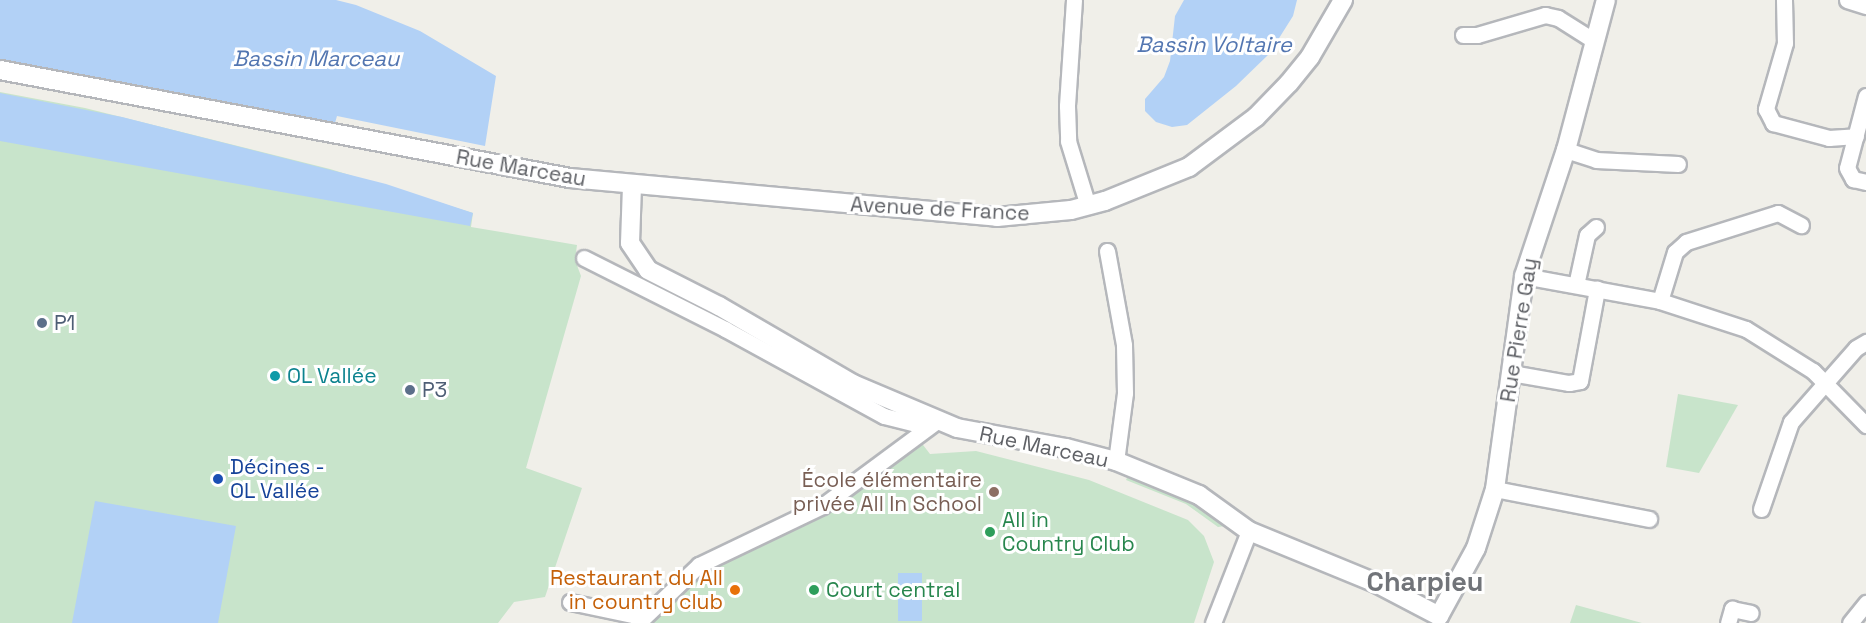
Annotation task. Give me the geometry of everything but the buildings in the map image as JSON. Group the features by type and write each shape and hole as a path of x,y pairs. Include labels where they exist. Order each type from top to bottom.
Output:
{"street":[{"path":"1074,0 1067,106 1068,141 1088,206"},
{"name":"Avenue de France","path":"632,186 997,217 1088,206 1131,193 1189,167 1256,117 1310,57 1343,0"},
{"name":"Rue Pierre Gay","path":"1441,620 1476,548 1495,489 1524,276 1566,150 1593,40 1606,0"},
{"path":"1784,0 1785,43 1766,109 1773,123 1829,138 1856,136"},
{"path":"1847,0 1866,6"},
{"path":"1463,35 1477,35 1545,15 1558,18 1593,40"},
{"name":"Rue Marceau","path":"0,70 501,167 632,186 630,243 648,270 719,306 853,384 937,422 973,433 1066,448 1116,461 1199,495 1249,531 1378,584 1441,620"},
{"path":"1866,96 1847,168 1853,179 1866,182"},
{"path":"1566,150 1596,160 1678,164"},
{"path":"1660,301 1675,252 1686,242 1778,213 1801,225"},
{"path":"1575,285 1587,235 1596,227"},
{"path":"1107,251 1124,345 1125,393 1116,461"},
{"name":"Rue Marceau","path":"584,258 725,329 884,416 915,424 937,422"},
{"path":"1524,276 1660,301 1746,329 1825,381 1866,425"},
{"path":"1511,373 1569,383 1580,381 1597,289"},
{"path":"1761,509 1791,422 1825,381 1856,348 1866,342"},
{"path":"570,602 640,620 699,566 822,506 937,422"},
{"path":"1495,489 1649,519"},
{"path":"1213,623 1249,531"},
{"path":"1850,623 1866,603"},
{"path":"1728,623 1732,609 1751,613"}],"green space":[{"name":"OL Vallée","path":"0,92 85,108 330,169 473,213 471,227 577,245 575,260 581,276 526,468 582,488 545,597 514,602 498,623 0,623"},
{"path":"1678,394 1738,405 1699,473 1666,467"},
{"name":"All in Country Club","path":"920,441 930,454 976,451 1089,480 1188,520 1204,536 1214,562 1194,623 644,623 687,582 730,552"},
{"path":"1129,473 1195,500 1225,526 1218,527 1186,504 1126,480"},
{"path":"1576,605 1642,623 1570,623"}],"water":[{"name":"Bassin Marceau","path":"0,0 336,0 356,5 420,31 496,76 485,146 337,116 335,123 0,60"},
{"name":"Bassin Voltaire","path":"1184,0 1297,0 1293,16 1269,54 1236,86 1187,125 1172,127 1156,122 1145,111 1145,99 1164,77 1170,61 1175,16"},
{"path":"0,93 122,117 386,184 473,213 470,226 0,141"},
{"path":"95,501 236,526 218,623 72,623"},
{"path":"898,573 922,573 922,621 898,621"}],"place":[{"name":"P1","path":"42,323"},
{"name":"OL Vallée","path":"275,376"},
{"name":"P3","path":"410,390"},
{"name":"Décines - OL Vallée","path":"218,479"},
{"name":"École élémentaire privée All In School","path":"994,492"},
{"name":"All in Country Club","path":"990,532"},
{"name":"Restaurant du All in country club","path":"735,590"},
{"name":"Court central","path":"814,590"}],"district":[{"name":"Charpieu","path":"1425,582"}]}
